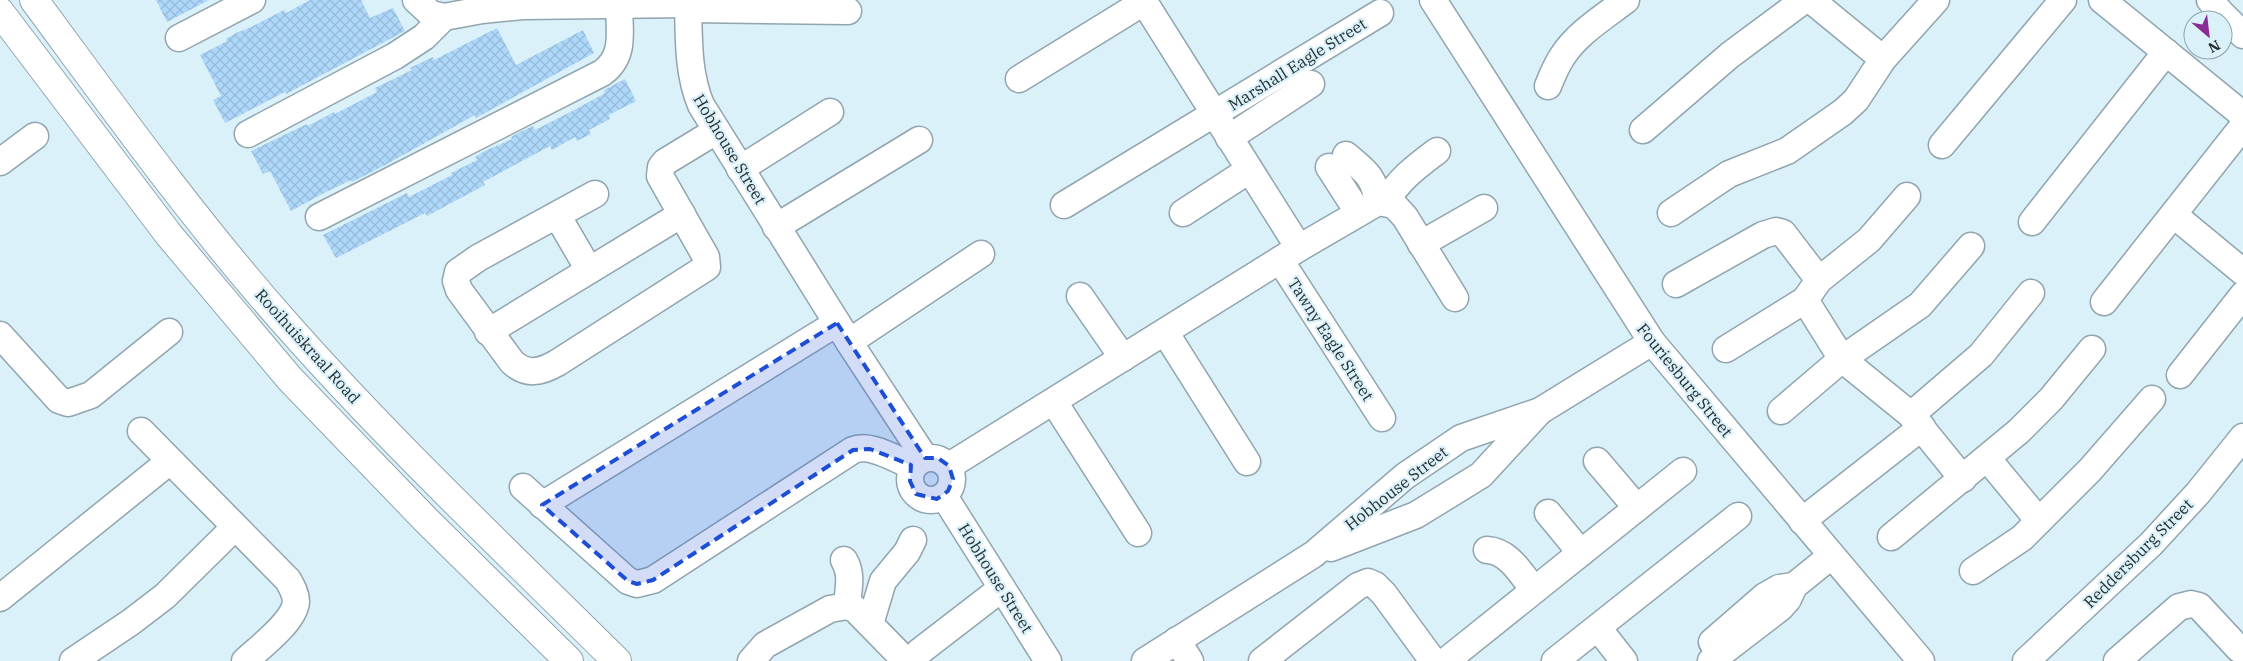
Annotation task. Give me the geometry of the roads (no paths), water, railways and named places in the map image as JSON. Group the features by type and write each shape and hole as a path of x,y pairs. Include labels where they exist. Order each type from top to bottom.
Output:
{"main road":[{"name":"Rooihuiskraal Road","path":"34,0 183,197 279,316 381,428 617,661"},
{"name":"Rooihuiskraal Road","path":"0,12 169,235 290,379 426,520 569,661"}],"street":[{"path":"180,38 252,0"},
{"path":"416,0 431,14 444,18 482,10 523,6 619,4 689,4 848,10"},
{"name":"Fouriesburg Street","path":"1433,0 1652,342 1921,661"},
{"path":"1548,86 1562,57 1569,48 1589,29 1626,0"},
{"path":"1643,130 1730,55 1804,0"},
{"path":"1811,0 1883,59"},
{"path":"1671,213 1729,174 1787,150 1843,112 1856,100 1883,59 1936,0"},
{"path":"1942,145 2062,0"},
{"path":"2210,0 2243,35"},
{"name":"Marshall Eagle Street","path":"1019,79 1144,1 1249,170 1282,259"},
{"path":"2108,1 2166,52 2243,115"},
{"path":"319,217 602,73 612,66 617,58 619,49 619,4"},
{"name":"Hobhouse Street","path":"689,4 690,67 693,88 716,131 776,227 929,464"},
{"name":"Marshall Eagle Street","path":"1222,127 1380,13"},
{"path":"248,134 395,56 424,37 444,18"},
{"name":"Marshall Eagle Street","path":"1222,127 1350,46"},
{"path":"2032,222 2166,52"},
{"name":"Marshall Eagle Street","path":"1064,205 1311,84"},
{"path":"740,169 830,112"},
{"path":"2104,302 2243,126"},
{"path":"595,194 478,258 458,272 456,281 459,290 488,332 512,362 524,370 540,371 558,363 707,267 706,257 660,176 661,167 665,162 716,131"},
{"path":"0,162 35,136"},
{"path":"776,227 919,140"},
{"path":"1374,205 1392,192 1409,172 1437,151"},
{"path":"1338,161 1374,205"},
{"path":"1183,213 1249,170"},
{"path":"1726,349 1812,290 1869,240 1907,196"},
{"path":"1374,205 1394,205 1405,216 1455,298"},
{"name":"Tawny Eagle Street","path":"929,464 1054,402 1282,259 1374,205"},
{"path":"1422,244 1484,208"},
{"path":"488,332 682,214"},
{"path":"2174,214 2243,272"},
{"path":"557,215 589,270"},
{"path":"1676,284 1762,235 1780,231 1788,238 1842,359 1916,421 1963,479"},
{"path":"1781,411 1842,359 1920,305 1971,246"},
{"path":"542,505 981,254"},
{"name":"Tawny Eagle Street","path":"1282,259 1348,391"},
{"name":"Tawny Eagle Street","path":"1282,259 1382,418"},
{"path":"1802,521 1916,421 1981,356 2031,293"},
{"path":"1080,296 1123,358"},
{"path":"2180,374 2243,296"},
{"path":"0,335 59,400 68,404 91,395 169,332"},
{"path":"1165,332 1247,462"},
{"name":"Hobhouse Street","path":"1145,661 1184,651 1314,554 1405,476 1461,438 1540,411 1652,342"},
{"path":"1890,537 1963,479 2037,415 2092,349"},
{"path":"1973,571 2008,549 2039,521 2090,470 2152,399"},
{"path":"1054,402 1138,533"},
{"name":"Hobhouse Street","path":"1314,554 1416,515 1481,475 1540,411"},
{"path":"141,431 288,580 294,590 296,601 288,620 245,661"},
{"name":"Reddersburg Street","path":"2026,661 2151,544 2198,493 2243,437"},
{"path":"1461,438 1481,475"},
{"path":"523,487 628,581 637,584 653,580 853,450 862,447 929,464 953,479 944,496 929,500 916,494 910,481 929,464"},
{"path":"1987,458 2039,521"},
{"path":"0,598 170,461"},
{"path":"1597,461 1637,508"},
{"path":"1446,661 1683,471"},
{"name":"Hobhouse Street","path":"944,496 1048,661"},
{"path":"1548,513 1581,553"},
{"path":"1555,661 1738,516"},
{"path":"73,661 158,602 234,527"},
{"path":"870,624 883,581 908,552 913,540"},
{"path":"1487,550 1494,550 1506,556 1534,590"},
{"path":"1708,659 1755,617 1788,599 1794,586 1831,556"},
{"path":"844,560 850,571 847,606"},
{"path":"1262,661 1358,586 1368,582 1375,585 1384,594 1433,661"},
{"path":"751,661 765,645 830,609 847,606 855,609 870,624 916,658 979,623 1008,597"},
{"path":"2116,661 2179,607 2191,604 2199,606 2235,652"},
{"path":"1598,628 1624,661"}]}
